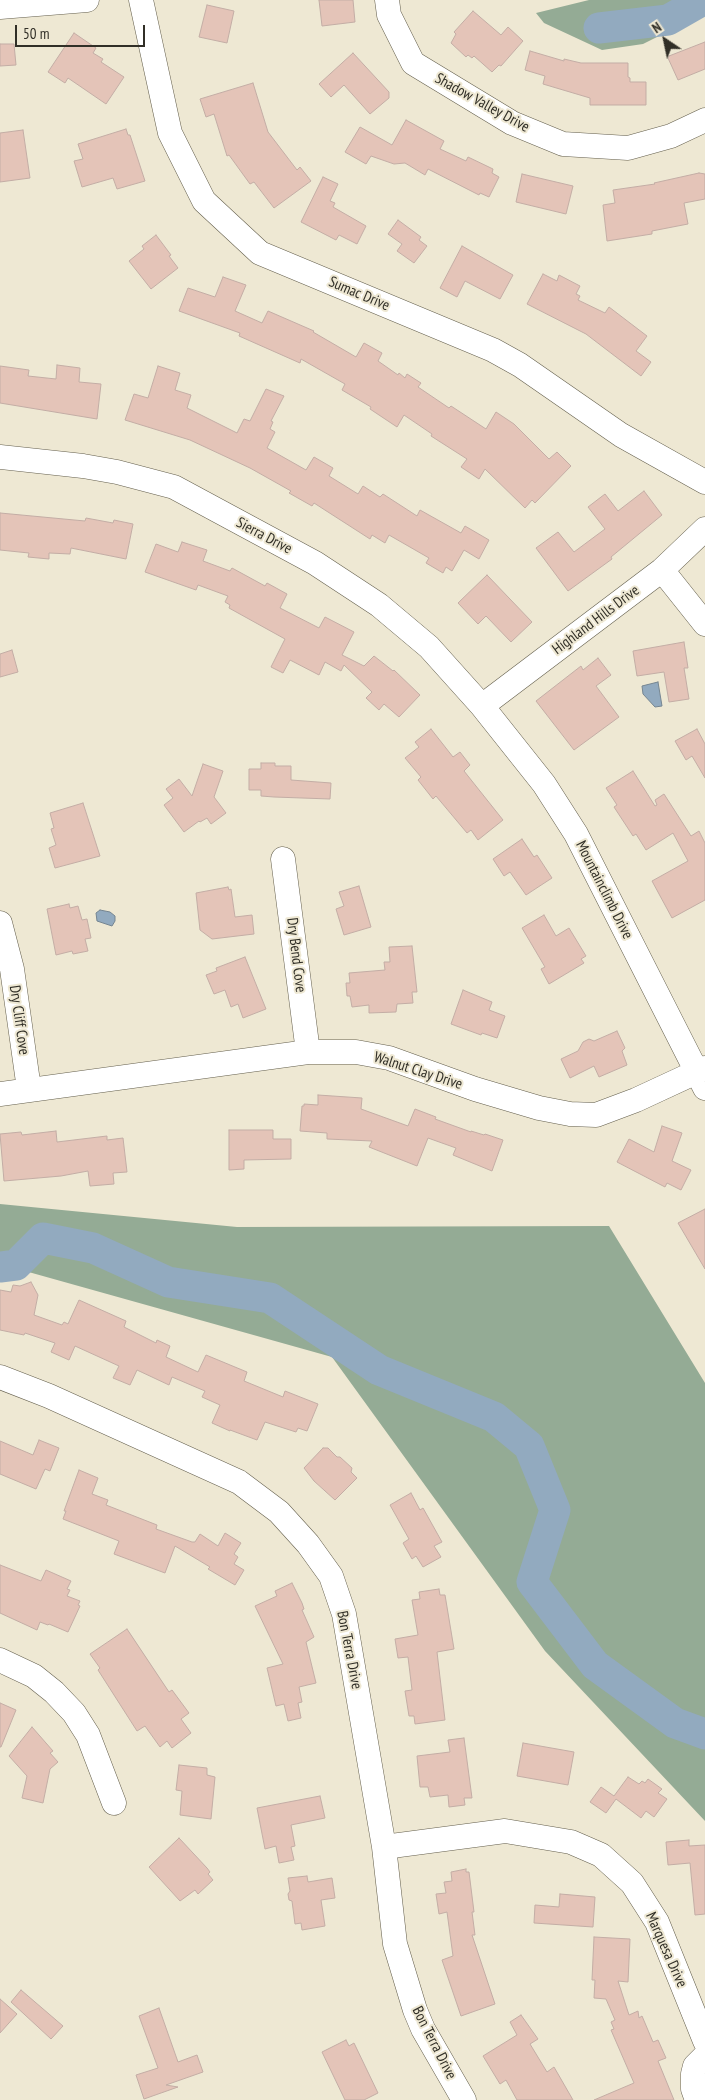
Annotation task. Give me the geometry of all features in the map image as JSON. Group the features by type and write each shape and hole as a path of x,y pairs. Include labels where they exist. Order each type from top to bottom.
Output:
{"street":[{"path":"0,7 87,0"},
{"name":"Sumac Drive","path":"141,0 170,133 204,201 260,253 493,350 520,365 621,435 705,482"},
{"name":"Shadow Valley Drive","path":"387,0 389,15 414,63 512,123 563,144 628,148 671,136 705,120"},
{"name":"Sierra Drive","path":"0,457 92,468 174,487 315,563 379,605 429,647 482,706"},
{"name":"Highland Hills Drive","path":"482,706 662,570 705,528"},
{"path":"662,570 705,624"},
{"name":"Mountainclimb Drive","path":"482,706 544,784 576,834 702,1076"},
{"name":"Dry Bend Cove","path":"283,859 308,1052"},
{"name":"Dry Cliff Cove","path":"0,923 12,969 29,1089"},
{"name":"Walnut Clay Drive","path":"0,1094 308,1052 356,1052 389,1058 475,1089 539,1108 570,1114 596,1115 702,1076"},
{"name":"Bon Terra Drive","path":"0,1377 58,1400 239,1482 279,1512 308,1544 331,1576 344,1614 384,1847 395,1944 415,2010 464,2100"},
{"path":"0,1660 34,1676 54,1692 74,1714 88,1735 114,1803"},
{"name":"Marquesa Drive","path":"384,1847 506,1831 571,1842 600,1855 632,1883 657,1922 705,2041"},
{"path":"697,2100 693,2089 692,2074 695,2066 705,2056"}],"green space":[{"path":"589,0 705,0 705,13 643,44 602,50 544,23 536,13"},
{"path":"0,1204 237,1227 609,1226 705,1383 705,1821 545,1651 332,1357 0,1264"}],"water":[{"path":"658,682 662,706 655,707 643,694 642,686"},
{"path":"100,910 110,912 115,916 112,926 97,921 96,913"}],"building":[{"path":"319,0 353,0 355,22 322,26"},
{"path":"207,5 234,11 227,43 199,37"},
{"path":"473,11 501,35 508,27 523,41 501,66 499,65 492,72 474,56 472,58 468,55 466,57 451,43 456,34 454,32"},
{"path":"74,33 96,48 93,53 103,59 101,62 124,77 106,104 68,78 65,83 48,72"},
{"path":"705,42 705,69 678,80 668,58 669,56"},
{"path":"0,44 14,44 16,65 0,66"},
{"path":"530,51 564,61 564,59 581,63 628,63 630,82 646,82 646,105 590,105 590,98 543,84 545,76 525,70"},
{"path":"353,53 389,92 389,98 370,114 344,85 331,97 319,84"},
{"path":"253,83 268,132 297,170 300,167 311,181 274,208 254,182 250,184 229,155 227,156 214,114 206,117 200,99"},
{"path":"406,120 444,141 440,149 466,161 468,157 493,169 492,173 499,177 489,197 480,193 479,195 428,169 425,175 405,163 394,164 371,156 366,164 345,152 360,127 392,145"},
{"path":"126,129 128,135 130,135 145,181 117,189 113,178 82,187 74,161 83,159 78,144"},
{"path":"23,130 30,178 0,182 0,133"},
{"path":"699,173 705,174 705,199 684,203 688,224 652,231 652,234 607,241 603,205 615,203 613,190 655,184"},
{"path":"522,174 573,186 566,214 516,202"},
{"path":"323,177 338,184 330,201 335,203 333,207 366,226 357,244 339,235 336,240 301,222"},
{"path":"398,220 421,237 419,240 427,246 414,263 397,251 402,244 388,234"},
{"path":"156,235 178,268 151,289 129,261 144,249 142,246"},
{"path":"462,246 513,275 500,299 465,281 457,297 440,288"},
{"path":"543,274 557,281 559,275 580,286 576,294 580,296 578,300 605,313 609,307 647,336 636,351 651,362 641,376 586,334 527,304"},
{"path":"223,277 246,285 235,311 262,323 268,311 314,331 356,357 364,343 382,353 378,361 398,375 399,373 405,378 407,374 421,383 418,387 449,408 451,406 486,429 496,412 514,424 549,459 557,452 571,466 535,503 532,500 525,508 485,469 479,479 461,467 467,459 431,436 432,434 404,415 397,427 370,409 371,407 342,390 345,384 301,359 300,363 239,336 240,333 179,311 188,288 215,297"},
{"path":"57,365 80,368 79,382 101,384 97,419 0,403 0,366 29,370 28,376 56,379"},
{"path":"158,366 180,373 175,390 191,395 187,408 237,433 244,419 250,421 266,389 284,396 271,421 273,422 270,429 275,432 267,448 306,470 314,457 333,468 329,476 358,494 363,486 380,497 383,494 417,516 420,510 461,533 465,526 489,540 479,559 464,550 452,571 446,567 443,573 426,563 429,558 389,535 385,543 372,535 370,539 314,503 312,506 289,493 291,491 250,468 190,440 125,420 134,394 148,398"},
{"path":"644,491 662,515 611,557 612,559 568,591 536,548 558,532 574,552 605,529 588,507 605,494 618,511"},
{"path":"0,513 85,521 86,518 113,523 114,520 133,524 126,559 71,548 70,554 49,553 49,559 28,557 29,553 0,550"},
{"path":"182,542 207,550 203,561 230,571 232,568 265,586 267,583 287,594 280,608 319,628 325,617 354,632 342,655 364,666 374,656 394,670 420,695 399,717 384,704 379,710 366,698 372,692 344,665 341,671 325,662 319,675 290,660 283,673 271,667 285,639 229,608 230,605 225,602 228,596 198,585 196,590 145,572 156,544 178,552"},
{"path":"487,575 532,622 511,642 486,616 478,624 458,603"},
{"path":"684,642 688,668 684,668 689,699 669,702 664,672 637,676 633,651"},
{"path":"12,650 18,672 0,677 0,654"},
{"path":"598,658 611,675 596,686 619,717 574,750 536,701 581,666 583,670"},
{"path":"431,729 453,757 460,752 470,765 464,771 503,820 478,840 471,830 467,833 436,796 433,799 418,780 421,777 405,758 419,747 415,742"},
{"path":"697,729 705,744 705,778 692,756 686,760 675,741"},
{"path":"261,763 275,763 275,766 291,766 291,780 331,783 330,799 261,796 261,790 249,790 249,769 261,769"},
{"path":"203,764 223,771 214,797 226,813 211,824 207,818 199,821 184,832 164,805 173,798 166,789 179,779 192,796"},
{"path":"633,771 655,806 657,805 655,800 664,794 691,836 699,831 705,843 705,900 672,918 652,881 688,861 673,833 646,850 636,834 633,836 614,807 617,805 606,788"},
{"path":"83,803 100,856 55,868 49,848 56,845 51,829 54,828 50,813"},
{"path":"522,839 534,857 537,855 552,878 526,895 510,872 504,876 493,859"},
{"path":"359,886 371,927 344,935 336,909 344,906 339,892"},
{"path":"228,887 229,890 231,889 235,917 252,915 254,934 212,939 200,930 196,893"},
{"path":"69,904 70,908 78,906 82,920 87,919 91,938 85,939 88,951 73,954 72,951 56,955 47,909"},
{"path":"544,915 556,936 569,928 586,956 581,959 584,963 549,984 541,969 545,967 522,928"},
{"path":"412,946 417,992 412,992 413,1003 397,1004 396,1012 369,1013 369,1005 352,1007 350,996 347,996 346,983 350,983 349,973 385,970 384,962 390,962 389,947"},
{"path":"245,957 266,1009 243,1018 238,1004 231,1007 225,990 214,994 206,975 217,971 216,968"},
{"path":"463,990 492,1002 489,1010 505,1016 497,1038 482,1033 481,1035 451,1024"},
{"path":"617,1031 625,1048 622,1051 627,1065 599,1077 594,1066 570,1078 561,1059 578,1051 583,1042 589,1039 594,1041"},
{"path":"318,1095 362,1098 361,1109 408,1126 415,1109 436,1117 435,1119 471,1132 503,1140 492,1171 453,1155 456,1148 428,1138 417,1166 369,1147 372,1141 327,1139 327,1133 300,1131 302,1106 304,1104 318,1105"},
{"path":"662,1126 682,1133 672,1161 691,1170 681,1190 667,1183 665,1187 617,1162 629,1139 654,1152"},
{"path":"229,1130 273,1130 273,1139 291,1139 291,1159 244,1160 244,1169 229,1170"},
{"path":"56,1131 57,1142 107,1136 107,1140 123,1138 127,1172 113,1173 114,1184 90,1186 88,1171 61,1176 4,1181 0,1134 21,1132 22,1135"},
{"path":"705,1209 705,1269 678,1223"},
{"path":"31,1282 38,1295 34,1315 62,1325 64,1322 68,1324 79,1300 126,1321 124,1327 156,1343 157,1340 170,1346 166,1357 198,1372 206,1355 247,1372 244,1381 283,1397 285,1391 318,1404 307,1431 298,1428 296,1432 265,1422 257,1440 212,1423 220,1405 202,1397 205,1391 172,1377 169,1385 137,1370 130,1385 113,1378 119,1366 75,1346 69,1360 51,1352 55,1343 25,1333 24,1335 0,1330 0,1290 11,1292 13,1285 20,1286"},
{"path":"39,1440 59,1448 50,1471 45,1469 36,1489 0,1474 0,1441 33,1455"},
{"path":"323,1448 328,1448 337,1457 340,1457 352,1468 351,1472 357,1478 335,1500 314,1481 304,1468"},
{"path":"79,1470 98,1478 92,1494 108,1500 106,1505 157,1525 156,1529 192,1542 195,1542 200,1534 218,1546 225,1533 241,1543 234,1554 238,1557 234,1564 244,1570 235,1585 175,1546 165,1573 114,1554 119,1541 63,1519 66,1511 64,1511"},
{"path":"411,1493 420,1510 423,1508 442,1542 434,1546 441,1557 423,1567 416,1556 412,1559 403,1543 409,1539 390,1505"},
{"path":"0,1565 41,1581 46,1570 71,1581 67,1589 70,1590 67,1596 80,1601 78,1605 80,1606 68,1632 40,1622 37,1630 0,1613"},
{"path":"292,1583 302,1603 304,1609 302,1610 314,1637 306,1642 316,1683 299,1687 302,1702 298,1703 301,1718 288,1721 284,1704 276,1706 267,1668 283,1664 255,1606 277,1596 275,1591"},
{"path":"439,1589 440,1595 445,1595 454,1649 437,1652 445,1720 415,1724 414,1716 409,1716 405,1691 412,1690 408,1657 398,1658 395,1639 418,1635 412,1600 420,1599 419,1592"},
{"path":"127,1629 169,1692 172,1690 189,1713 181,1719 191,1733 172,1748 167,1741 160,1747 145,1726 137,1731 98,1670 100,1668 90,1654"},
{"path":"0,1703 16,1710 1,1747 0,1747"},
{"path":"32,1727 53,1751 50,1753 58,1762 50,1769 43,1803 22,1798 27,1776 9,1756"},
{"path":"464,1738 472,1798 464,1798 465,1805 449,1807 448,1795 430,1797 428,1787 420,1787 417,1756 450,1752 448,1740"},
{"path":"523,1743 574,1752 568,1785 517,1776"},
{"path":"179,1765 207,1768 207,1775 215,1777 211,1819 180,1815 182,1791 176,1790"},
{"path":"628,1777 639,1784 642,1781 645,1783 648,1779 662,1789 658,1793 667,1799 654,1817 646,1811 641,1818 616,1799 606,1813 590,1802 601,1787 614,1796"},
{"path":"320,1796 325,1818 291,1825 295,1846 291,1847 294,1860 279,1863 276,1846 265,1849 257,1808"},
{"path":"179,1838 207,1868 210,1872 208,1874 213,1880 198,1894 195,1890 180,1901 149,1867"},
{"path":"689,1840 689,1846 705,1845 705,1914 695,1915 690,1863 668,1865 666,1842"},
{"path":"466,1869 466,1872 469,1872 474,1912 472,1912 475,1935 472,1935 495,2004 461,2016 442,1960 453,1956 447,1912 439,1914 436,1894 446,1893 444,1882 452,1881 451,1872"},
{"path":"307,1876 308,1882 332,1878 335,1898 321,1900 325,1926 302,1930 301,1923 295,1924 292,1901 289,1900 288,1894 290,1891 288,1878"},
{"path":"560,1894 595,1897 593,1927 534,1923 535,1905 559,1907"},
{"path":"594,1937 630,1939 628,1982 618,1981 629,2015 638,2011 639,2018 642,2016 653,2042 658,2040 666,2058 658,2061 674,2100 594,2100 634,2083 611,2030 614,2029 611,2022 615,2020 606,1999 594,1998 595,1980 592,1980"},
{"path":"21,1990 63,2026 51,2039 11,2002"},
{"path":"0,1999 17,2014 0,2033"},
{"path":"159,2008 178,2062 197,2055 203,2072 166,2085 178,2087 144,2099 136,2075 158,2068 139,2016"},
{"path":"521,2015 538,2039 530,2044 547,2072 554,2067 573,2100 517,2100 506,2080 500,2084 483,2056 517,2035 510,2022"},
{"path":"346,2040 349,2046 354,2043 378,2093 364,2100 345,2100 322,2052"}],"waterway":[{"path":"599,28 668,20 703,0"},
{"path":"0,1267 16,1265 43,1238 93,1248 168,1282 270,1298 379,1370 494,1417 529,1446 555,1510 532,1582 595,1665 675,1723 705,1734"}]}
